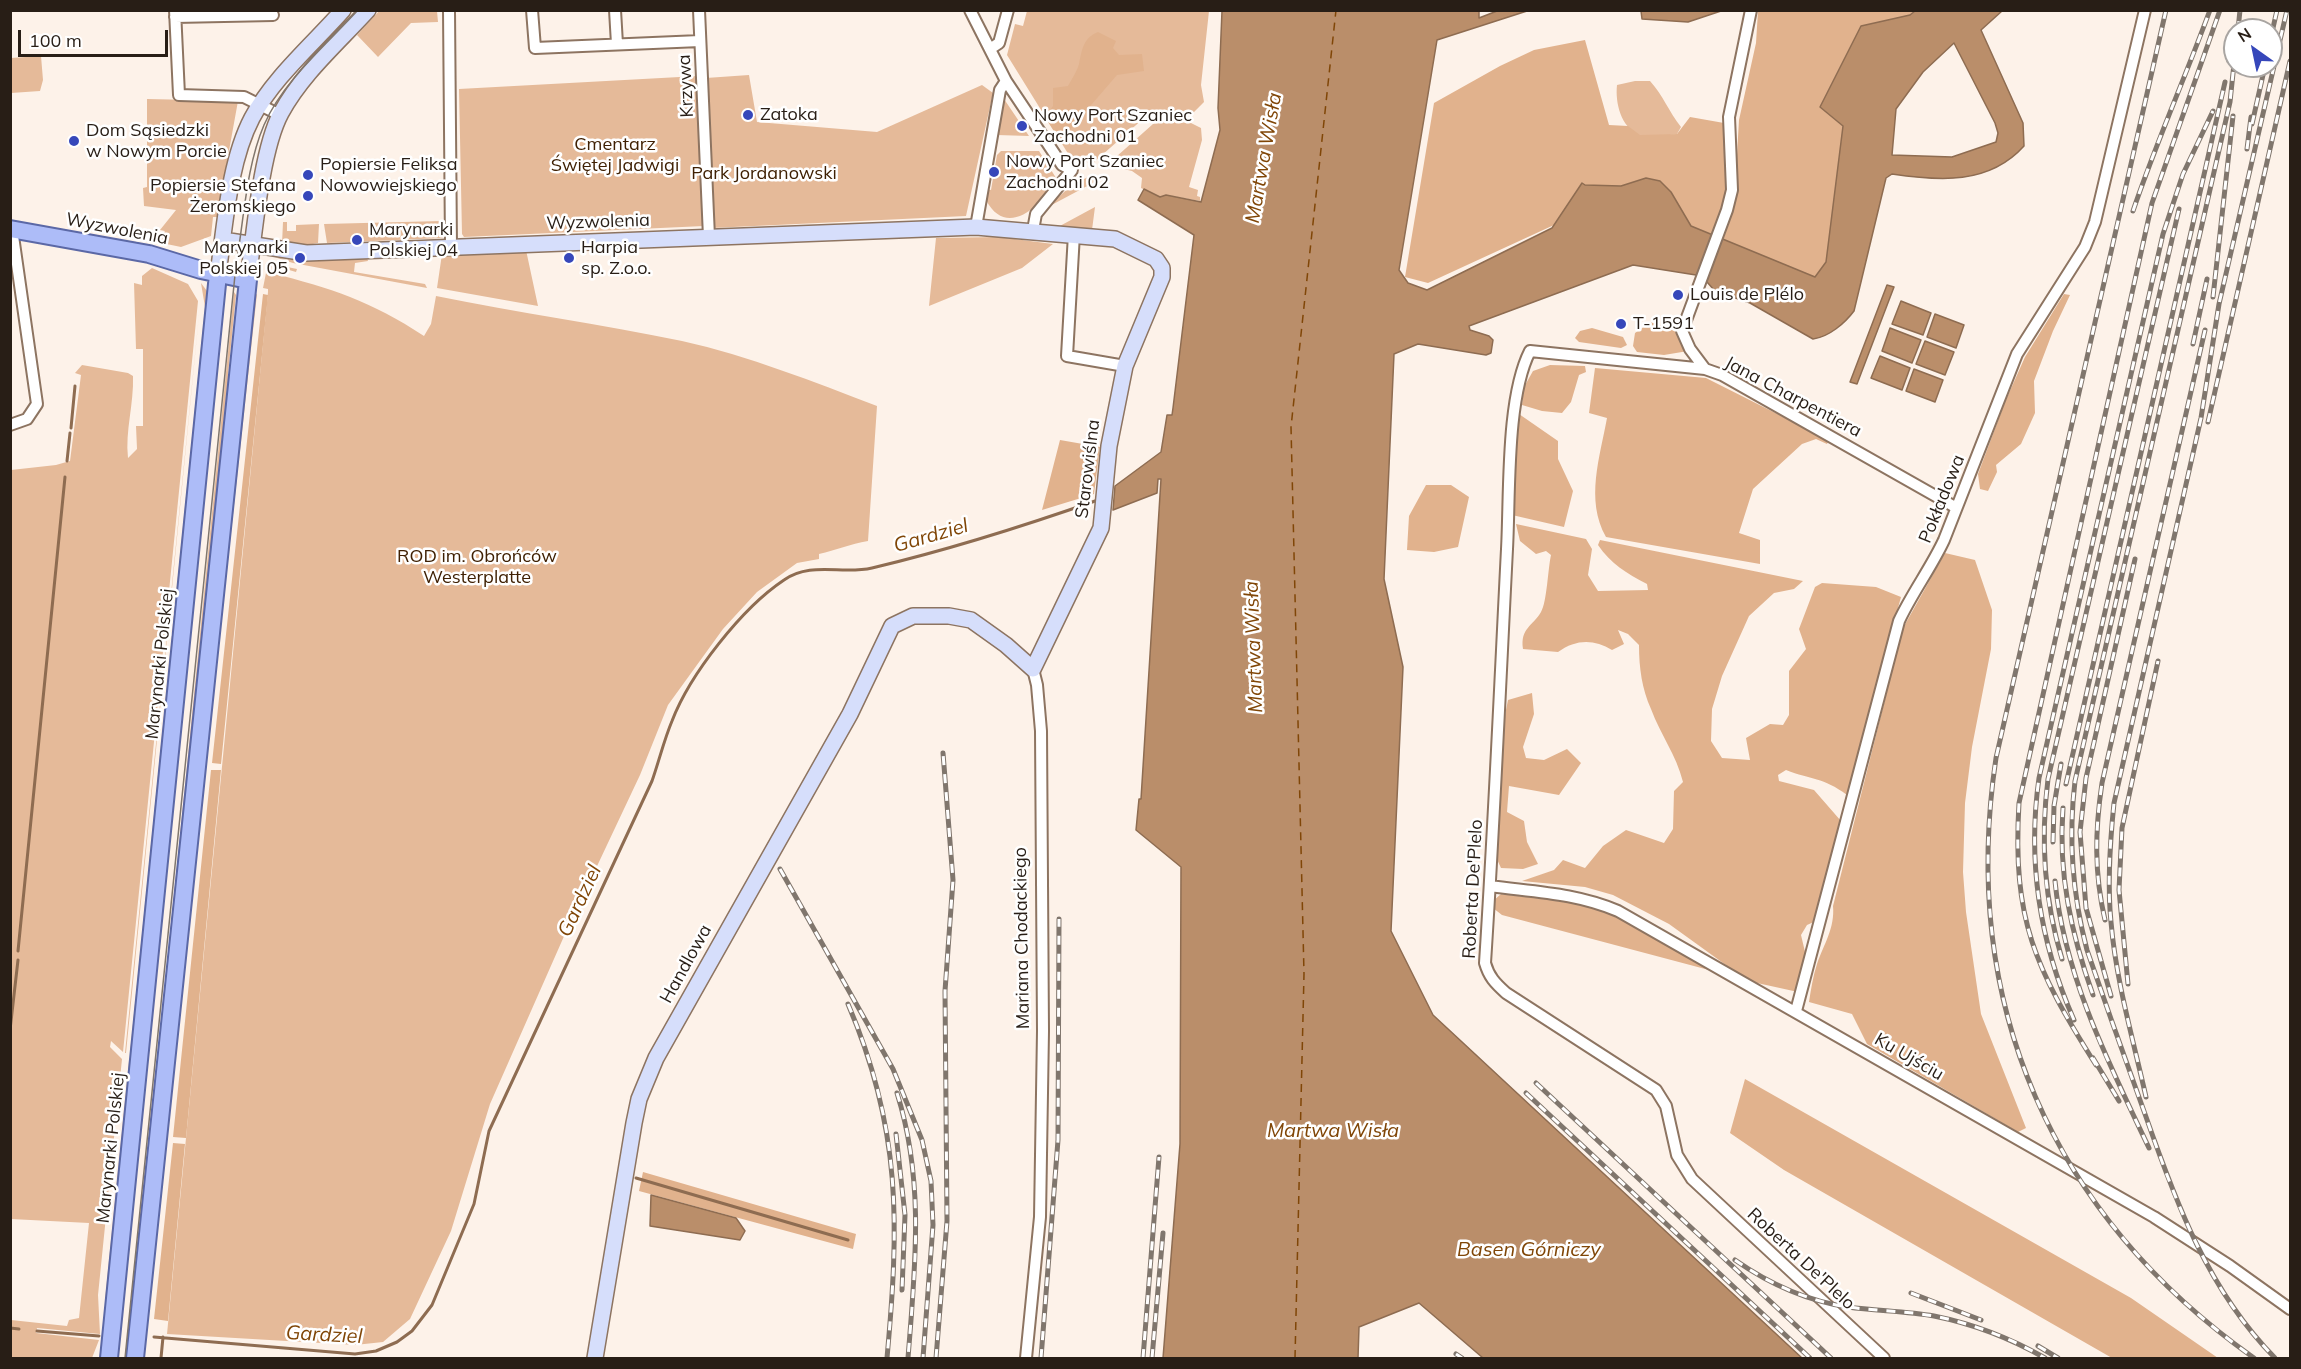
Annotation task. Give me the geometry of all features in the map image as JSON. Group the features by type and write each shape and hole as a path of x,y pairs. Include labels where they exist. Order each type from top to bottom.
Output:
{"main road":[{"name":"Wyzwolenia","path":"11,229 149,254 248,280"},
{"name":"Marynarki Polskiej","path":"109,1359 219,274"},
{"path":"135,1359 248,280"}],"street":[{"name":"Marynarki Polskiej","path":"219,274 239,153 245,133 260,104 344,10"},
{"path":"248,280 267,162 280,115 298,87 368,10"},
{"path":"449,10 452,247"},
{"name":"Krzywa","path":"532,10 535,48 700,41"},
{"path":"615,10 617,44"},
{"name":"Krzywa","path":"699,10 709,237"},
{"path":"970,10 1006,81 1062,165 1072,170 1036,214 1033,230"},
{"path":"990,49 999,43 1008,10"},
{"path":"1706,369 1690,350 1682,331 1718,233 1731,190 1729,117 1751,10"},
{"name":"Pokładowa","path":"1796,1011 1899,621 1911,595 1933,564 2018,354 2085,247 2095,222 2145,10"},
{"path":"273,15 175,14 179,95 244,97 280,115"},
{"path":"976,227 1000,90 1006,81"},
{"name":"Wyzwolenia","path":"223,240 291,253 976,227 1033,230"},
{"name":"Wyzwolenia","path":"10,425 27,419 37,404 11,229"},
{"name":"Starowiślna","path":"1033,230 1115,239 1156,259 1162,268 1162,277 1125,366 1108,446 1104,513 1098,535 1033,669"},
{"path":"1074,234 1067,356 1125,366"},
{"name":"Jana Charpentiera","path":"1530,351 1706,369 1743,386 1955,507"},
{"name":"Roberta De'Plelo","path":"1530,351 1522,367 1516,396 1485,963 1493,982 1656,1090 1666,1106 1677,1155 1692,1179 1884,1359"},
{"name":"Handlowa","path":"595,1359 639,1099 656,1058 850,714 888,633 899,621 913,616 950,616 971,620 1006,645 1033,669"},
{"name":"Mariana Chodackiego","path":"1026,1359 1040,1217 1043,1031 1041,731 1033,669"},
{"name":"Ku Ujściu","path":"1490,886 1563,893 1590,899 1618,911 2154,1217 2223,1261 2290,1309"}],"green space":[{"path":"380,10 437,11 438,22 411,23 378,57 357,35"},
{"path":"1027,11 1209,11 1201,85 1204,102 1193,113 1154,112 1144,118 1093,163 1072,160 1007,55 1015,24 1023,26"},
{"path":"41,56 43,80 40,91 11,93 11,58"},
{"name":"Park Jordanowski","path":"749,75 757,122 877,132 982,85 993,93 966,216 712,228 706,78"},
{"name":"Cmentarz Świętej Jadwigi","path":"698,76 704,226 464,237 462,234 459,89"},
{"path":"1635,81 1650,81 1655,86 1681,127 1677,134 1643,136 1628,126 1618,107 1617,85"},
{"path":"147,99 238,101 217,217 213,217 211,236 181,247 157,242 165,231 160,230 176,210 144,206 143,188 147,187"},
{"path":"1004,99 1029,136 997,135"},
{"path":"1165,121 1191,123 1201,128 1202,140 1189,187 1198,190 1197,196 1200,197 1200,201 1166,195 1160,197 1141,188 1142,178 1132,171 1107,165 1153,124"},
{"path":"1001,151 1039,151 1058,181 1034,208 1014,218 1004,217 994,212 986,200 986,189 991,190 997,155"},
{"path":"1090,176 1104,177 1046,208 1072,185"},
{"path":"1095,207 1092,230 1058,227"},
{"path":"442,221 446,223 446,235 442,238 327,243 324,224"},
{"path":"283,222 287,222 287,231 296,231 296,225 319,224 318,243 302,246 282,244"},
{"path":"999,237 1053,244 1022,268 929,306 936,238"},
{"path":"526,250 538,306 437,288 442,254"},
{"path":"274,257 299,261 367,258 368,261 355,263 354,272 425,284 427,288 293,263"},
{"name":"ROD im. Obrońców Westerplatte","path":"268,263 297,269 296,272 272,265 271,273 350,297 424,336 431,324 436,296 707,347 781,370 877,406 868,541 819,554 819,559 797,563 757,592 723,629 668,705 640,775 565,934 490,1104 451,1231 410,1319 383,1342 355,1345 167,1334 268,292 268,289 263,288"},
{"path":"152,268 188,284 198,301 123,1052 111,1041 110,1047 122,1059 98,1295 100,1334 37,1328 36,1333 99,1340 92,1358 11,1358 11,1320 67,1326 69,1320 79,1318 89,1223 11,1219 11,470 56,465 70,461 81,375 75,373 82,365 128,373 133,376 128,458 137,449 136,426 143,426 143,349 136,349 134,283 142,285 142,276"},
{"path":"201,283 210,295 132,1052 130,1053 205,307"},
{"path":"234,292 236,295 228,375 229,414 128,1358"},
{"path":"257,294 206,763 204,761 254,296"},
{"path":"200,305 126,1053 125,1053"},
{"path":"129,1061 132,1062 104,1358 99,1358 105,1331 105,1300"},
{"path":"167,1143 144,1358 140,1358 164,1144"}],"shaded area":[{"path":"1758,11 1915,11 1910,15 1861,26 1820,107 1843,126 1826,262 1815,277 1720,238 1735,189 1739,120 1756,43"},
{"path":"1098,32 1116,41 1113,48 1119,55 1142,54 1144,71 1117,75 1060,141 1045,117 1053,106 1053,88 1068,86 1078,67 1084,45"},
{"path":"1585,40 1609,125 1628,126 1640,135 1677,134 1690,117 1724,123 1726,197 1712,235 1690,226 1671,192 1646,178 1621,186 1585,185 1554,225 1428,283 1405,277 1434,103 1534,50"},
{"path":"263,294 268,295 221,764 212,763"},
{"path":"2064,294 2070,295 2034,381 2035,413 2021,444 1996,465 1997,472 1988,491 1980,489 1978,474 2005,402 2025,357"},
{"path":"1651,322 1675,330 1688,351 1664,355 1637,352 1633,346 1635,333"},
{"path":"1592,328 1623,337 1627,345 1621,348 1579,342 1575,338 1580,331"},
{"path":"1550,365 1585,366 1586,372 1579,375 1571,402 1562,413 1542,411 1522,405 1524,387 1533,371"},
{"path":"1595,368 1706,378 1829,440 1827,444 1816,439 1802,444 1753,489 1739,533 1760,540 1760,564 1606,537 1596,508 1595,493 1607,418 1589,413"},
{"path":"1519,414 1558,441 1558,459 1573,491 1564,527 1512,515"},
{"path":"1060,440 1100,447 1094,494 1042,510"},
{"path":"1426,485 1451,485 1469,497 1458,547 1434,552 1407,550 1409,516"},
{"path":"1516,524 1586,539 1592,549 1588,575 1598,591 1648,590 1647,584 1608,558 1598,545 1600,540 1803,581 1794,589 1774,593 1749,616 1722,676 1712,709 1711,741 1722,758 1750,760 1746,738 1770,724 1783,725 1789,715 1789,671 1806,649 1799,629 1815,587 1822,583 1876,587 1901,597 1847,795 1824,782 1786,770 1778,775 1779,781 1814,790 1841,821 1816,921 1807,925 1801,935 1806,956 1798,992 1748,981 1669,924 1613,895 1585,887 1522,881 1554,870 1563,860 1585,868 1603,846 1626,830 1664,843 1673,829 1674,791 1683,782 1645,694 1640,670 1639,645 1628,634 1618,630 1624,644 1612,650 1592,642 1578,643 1558,652 1523,649 1523,636 1543,607 1551,555 1546,551 1536,554 1520,541"},
{"path":"1945,553 1975,560 1992,610 1991,649 1972,747 1965,803 1963,872 1966,912 1981,1014 2026,1128 2018,1132 1867,1044 1852,1014 1809,1002 1816,969 1831,929 1833,906 1903,628"},
{"path":"1532,693 1534,714 1523,747 1526,758 1544,760 1567,749 1581,763 1559,795 1509,786 1507,812 1524,821 1527,842 1538,864 1523,869 1501,868 1494,853 1504,720 1508,700"},
{"path":"211,770 221,770 186,1138 173,1137"},
{"path":"1501,894 1589,904 1613,912 1724,974 1502,915 1493,908 1493,901"},
{"path":"1745,1079 2131,1298 2218,1358 2112,1358 1784,1170 1730,1133"},
{"path":"173,1143 185,1144 168,1321 154,1319"},
{"path":"643,1172 856,1234 853,1249 639,1191"}],"water":[{"name":"Martwa Wisła","path":"1479,10 1479,18 1497,11 1527,11 1437,40 1399,270 1408,283 1427,290 1552,228 1582,183 1621,186 1646,178 1660,181 1671,192 1691,226 1815,277 1826,262 1843,126 1820,107 1861,26 1910,15 1915,11 2002,11 1981,30 2023,123 2024,146 2010,159 1979,174 1928,178 1892,174 1886,178 1854,311 1831,332 1813,339 1750,303 1715,291 1698,272 1696,275 1633,265 1469,326 1470,330 1489,336 1493,340 1491,353 1486,355 1418,344 1394,354 1384,579 1403,667 1391,931 1433,1015 1802,1358 1483,1358 1419,1303 1359,1327 1358,1358 1163,1358 1180,1144 1181,867 1136,830 1139,799 1141,799 1161,479 1158,479 1157,493 1113,510 1115,486 1161,452 1167,415 1172,415 1194,235 1138,200 1144,189 1160,197 1166,195 1201,202 1220,130 1218,108 1222,11","holes":["1954,43 1998,133 1996,142 1952,157 1892,155 1896,109 1923,72"]},
{"path":"1641,10 1721,11 1688,22 1642,19"},
{"path":"1887,285 1894,287 1857,384 1850,382"},
{"path":"1901,301 1931,313 1923,335 1892,324"},
{"path":"1935,314 1964,325 1956,348 1927,337"},
{"path":"1890,328 1921,340 1912,363 1882,351"},
{"path":"1925,341 1954,352 1945,375 1916,364"},
{"path":"1880,356 1910,368 1902,390 1871,378"},
{"path":"1914,369 1943,380 1935,402 1906,391"},
{"path":"651,1195 736,1218 745,1231 740,1240 650,1226"}],"waterway":[{"path":"71,428 75,386"},
{"path":"67,461 70,433"},
{"path":"18,951 65,477"},
{"name":"Gardziel","path":"154,1337 355,1354 376,1351 397,1342 412,1331 432,1305 474,1204 489,1131 652,781 666,736 680,703 719,643 751,607 794,574 816,570 872,568 986,537 1098,500"},
{"path":"10,1030 18,960"},
{"path":"636,1178 848,1240"},
{"name":"Gardziel","path":"10,1328 19,1329"},
{"name":"Gardziel","path":"37,1331 99,1336"},
{"path":"161,1358 163,1337"}],"ferry route":[{"path":"1295,1358 1304,974 1291,427 1336,10"}],"tram line":[{"path":"125,1358 236,265 249,176 264,125 282,93 306,64 358,10"}],"railway":[{"path":"2166,10 1996,758 1988,849 1992,935 2008,1018 2035,1097 2074,1170 2123,1239 2183,1301 2254,1358"},
{"path":"2133,211 2210,10"},
{"path":"2096,1065 2057,1000 2032,942 2024,912 2020,880 2019,803 2152,203 2220,10"},
{"path":"2239,18 2240,10"},
{"path":"2275,18 2277,10"},
{"path":"2146,1097 2113,944 2109,892 2114,803 2201,418 2219,304 2287,10"},
{"path":"2208,422 2290,61"},
{"path":"2232,78 2230,102 2075,781 2072,845 2075,887 2087,950 2169,1180 2196,1244 2213,1274 2251,1332 2275,1358"},
{"path":"2252,124 2262,78"},
{"path":"2066,784 2225,82"},
{"path":"2074,1020 2052,962 2039,902 2035,840 2039,778 2163,234 2183,174 2213,111"},
{"path":"2213,297 2233,116"},
{"path":"2247,149 2251,117"},
{"path":"2062,959 2051,914 2045,870 2044,825 2048,779 2179,209"},
{"path":"2193,344 2207,279"},
{"path":"2105,920 2097,868 2098,818 2102,783 2205,330"},
{"path":"2111,996 2086,908 2080,832 2086,778 2135,559"},
{"path":"2128,984 2119,890 2122,828 2158,661"},
{"path":"936,1358 947,1221 945,991 953,880 943,753"},
{"path":"2053,842 2054,806 2061,764"},
{"path":"2063,808 2064,880 2078,949 2093,995"},
{"path":"780,869 893,1069 922,1140 931,1181 933,1225 923,1358"},
{"path":"2055,881 2060,916 2078,985 2104,1051 2149,1148"},
{"path":"1041,1358 1058,1140 1059,919"},
{"path":"848,1004 866,1050 879,1094 892,1179 894,1265 887,1358"},
{"path":"2093,1058 2119,1101"},
{"path":"1536,1083 1831,1358"},
{"path":"897,1093 906,1126 915,1192 915,1258 908,1358"},
{"path":"1526,1093 1810,1358"},
{"path":"896,1134 905,1215 902,1290"},
{"path":"1143,1358 1159,1157"},
{"path":"1152,1358 1163,1233"},
{"path":"1735,1260 1774,1283 1803,1296 1848,1307 1949,1319 1991,1332 2045,1358"},
{"path":"1911,1293 1981,1320"},
{"path":"2038,1346 2058,1358"},
{"path":"1456,1354 1462,1358"}],"place":[{"name":"Zatoka","path":"748,115"},
{"name":"Nowy Port Szaniec Zachodni 01","path":"1022,126"},
{"name":"Dom Sąsiedzki w Nowym Porcie","path":"74,141"},
{"name":"Nowy Port Szaniec Zachodni 02","path":"994,172"},
{"name":"Popiersie Feliksa Nowowiejskiego","path":"308,175"},
{"name":"Popiersie Stefana Żeromskiego","path":"308,196"},
{"name":"Marynarki Polskiej 04","path":"357,240"},
{"name":"Marynarki Polskiej 05","path":"300,258"},
{"name":"Harpia sp. Z.o.o.","path":"569,258"},
{"name":"Louis de Plélo","path":"1678,295"},
{"name":"T-1591","path":"1621,324"}],"water label":[{"name":"Basen Górniczy","path":"1529,1250"}]}
